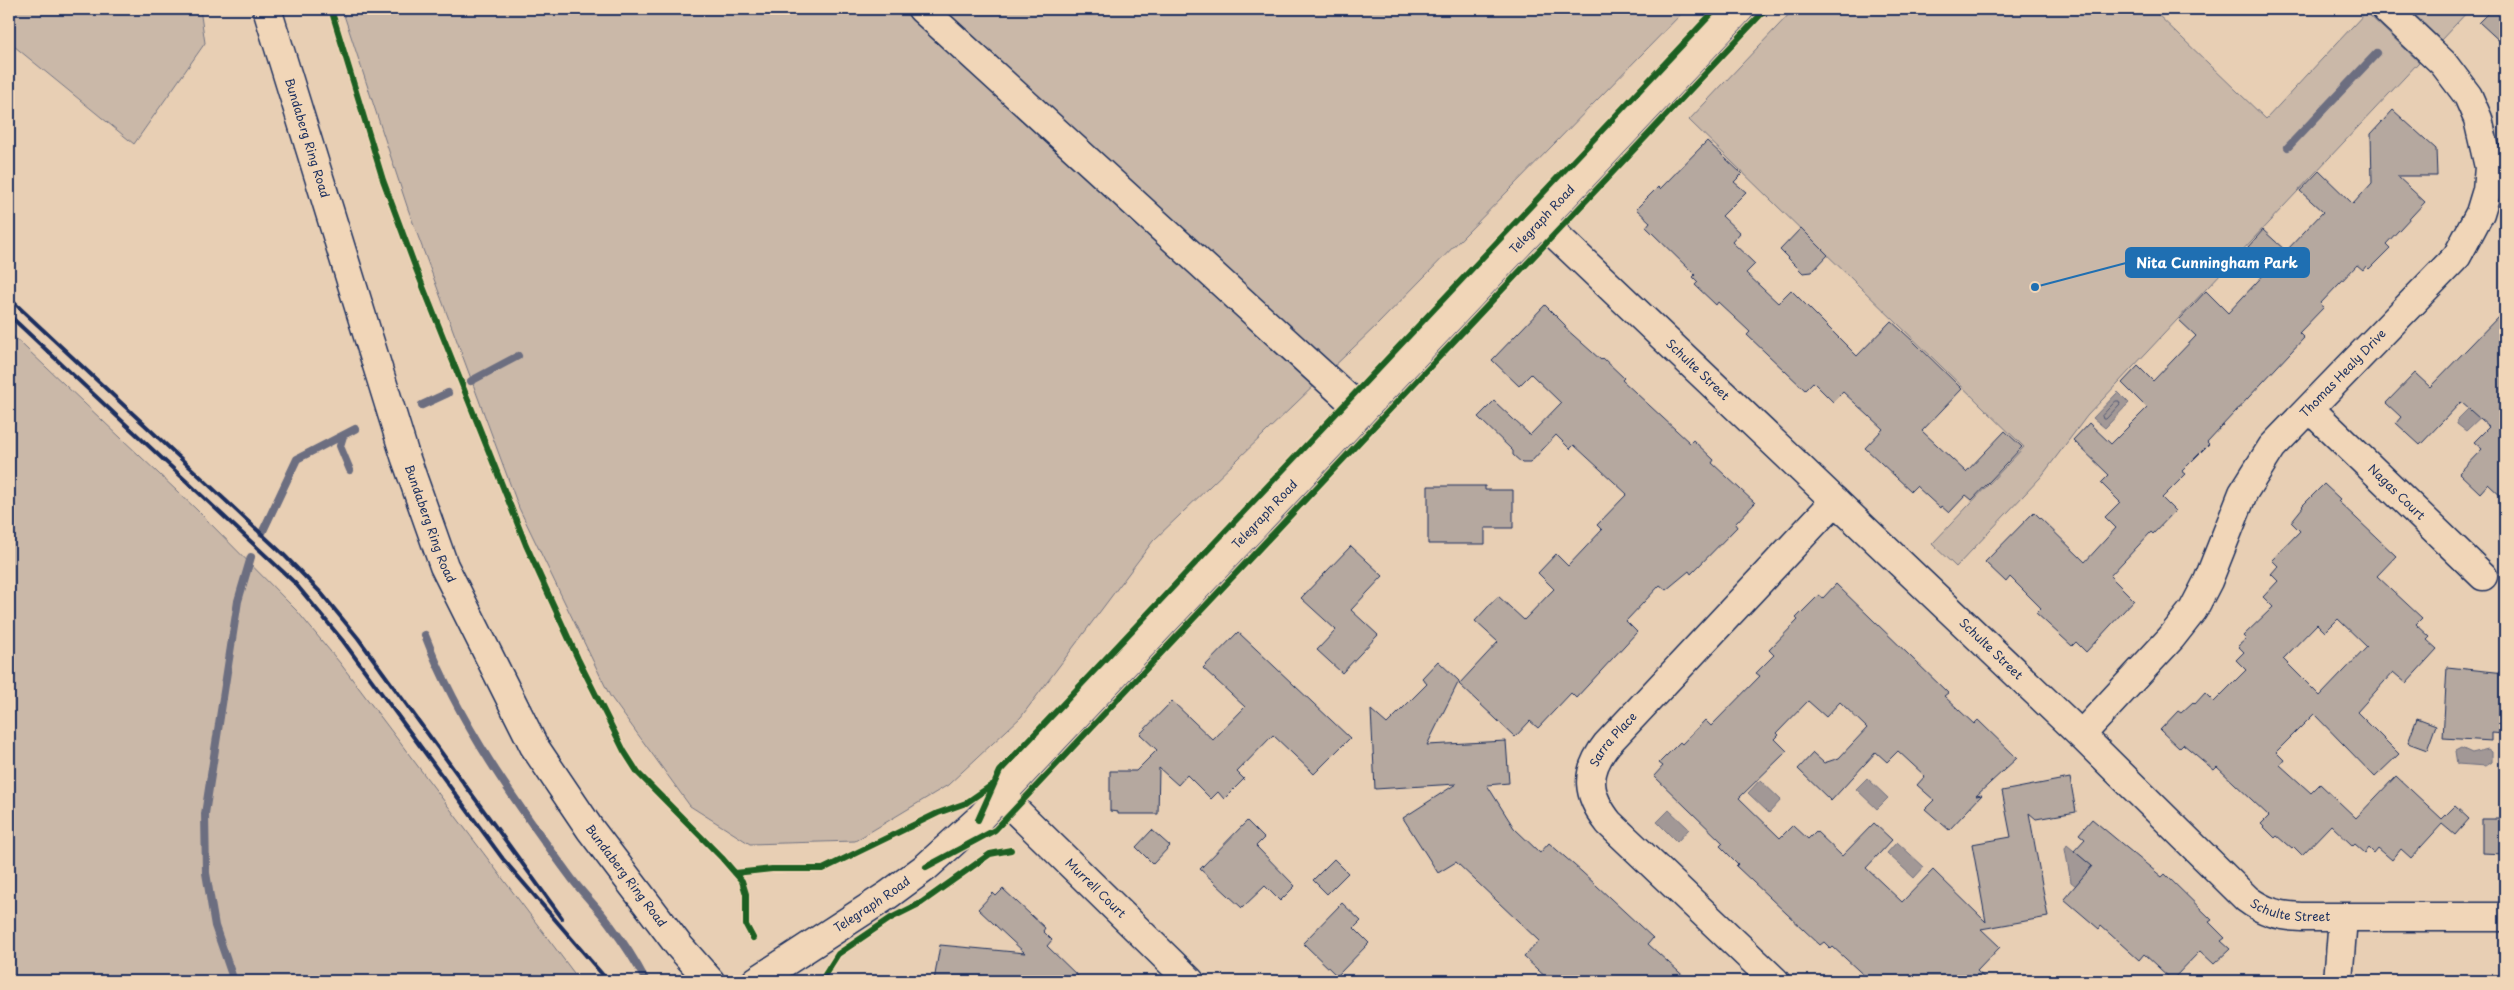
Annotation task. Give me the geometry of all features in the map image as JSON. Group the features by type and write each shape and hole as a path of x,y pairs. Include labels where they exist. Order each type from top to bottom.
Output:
{"street":[{"name":"Bundaberg Ring Road","path":"267,9 404,456 444,566 534,746 596,837 679,946 710,981"},
{"path":"922,9 1361,410"},
{"name":"Telegraph Road","path":"756,981 888,895 926,867 1001,796 1361,410 1740,9"},
{"name":"Thomas Healy Drive","path":"2081,735 2171,638 2193,610 2208,581 2243,493 2272,447 2457,256 2480,213 2497,167 2468,96 2443,62 2386,9"},
{"name":"Schulte Street","path":"1541,221 2081,735 2230,882 2262,910 2292,916 2343,918 2505,917"},
{"name":"Nagas Court","path":"2310,409 2483,576"},
{"name":"Sarra Place","path":"1775,981 1609,823 1584,785 1594,763 1607,744 1835,501"},
{"name":"Murrell Court","path":"1001,796 1190,981"},
{"path":"2338,981 2343,918"}],"shaded area":[{"path":"9,9 200,9 205,43 134,144 9,42"},
{"path":"342,9 1686,9 1378,324 1153,541 1021,717 948,785 855,841 750,844 690,806 610,696 519,508 408,209"},
{"path":"1794,9 2152,9 2266,119 2366,12 2419,62 2087,416 2041,477 1956,567 1932,544 2024,447 1689,120"},
{"path":"2409,9 2470,9 2441,40"},
{"path":"9,332 196,509 297,611 340,663 580,981 9,981"}],"water":[{"path":"2118,392 2129,403 2105,428 2093,418"},
{"path":"2477,400 2490,408 2466,431 2457,424 2457,420"},
{"path":"2461,748 2472,753 2488,749 2492,752 2492,762 2486,766 2457,764 2455,751"},
{"path":"1867,778 1888,798 1877,809 1856,789"},
{"path":"1760,780 1781,800 1769,813 1748,793"},
{"path":"1669,810 1689,829 1677,842 1657,822"},
{"path":"1897,842 1924,867 1914,878 1887,853"},
{"path":"2067,845 2092,866 2076,886 2071,882 2065,849"}],"building":[{"path":"2492,9 2505,9 2505,46 2479,22"},
{"path":"2393,110 2436,149 2437,176 2397,176 2425,202 2386,244 2390,248 2369,269 2366,266 2363,270 2357,265 2320,304 2324,307 2299,333 2304,338 2207,442 2209,444 2182,471 2186,474 2162,498 2175,511 2153,534 2151,532 2110,576 2134,600 2086,652 2076,642 2072,646 2036,613 2041,608 2010,577 2006,582 1985,562 2034,512 2085,562 2116,528 2105,517 2120,502 2101,483 2109,475 2073,440 2089,423 2111,444 2147,408 2122,383 2138,366 2153,381 2196,336 2179,320 2206,291 2228,313 2270,268 2248,247 2263,230 2286,251 2323,212 2300,191 2319,171 2353,204 2372,183 2371,134"},
{"path":"1707,141 1742,174 1734,182 1746,192 1722,216 1740,233 1732,242 1755,264 1746,273 1778,303 1791,290 1857,356 1891,321 1962,389 1922,431 1966,472 2005,431 2022,447 1972,500 1966,495 1949,513 1941,506 1940,508 1916,486 1911,491 1865,448 1883,429 1843,392 1833,402 1813,382 1805,390 1747,335 1750,332 1718,302 1716,305 1695,285 1698,282 1693,277 1695,275 1646,227 1650,222 1636,209 1658,187 1660,189"},
{"path":"1801,228 1828,255 1812,272 1803,273 1780,250"},
{"path":"1545,305 1566,326 1564,327 1601,360 1603,358 1624,378 1622,380 1690,443 1693,440 1714,460 1712,463 1755,503 1735,524 1737,527 1691,574 1689,571 1666,590 1660,585 1626,621 1637,632 1576,698 1571,693 1538,728 1530,721 1515,737 1459,684 1498,642 1475,621 1498,596 1524,620 1554,589 1538,573 1556,554 1568,566 1602,530 1597,525 1627,494 1574,445 1570,449 1556,435 1530,463 1522,463 1513,455 1513,451 1478,417 1494,401 1530,435 1561,403 1531,374 1519,386 1492,360"},
{"path":"2505,310 2505,500 2488,484 2480,493 2459,473 2482,449 2474,442 2489,427 2461,402 2420,445 2396,423 2401,417 2386,403 2415,373 2430,387"},
{"path":"2324,484 2340,499 2338,501 2396,556 2377,576 2422,618 2416,624 2430,637 2427,640 2437,649 2406,683 2393,672 2357,712 2399,754 2375,777 2314,714 2276,752 2284,760 2280,765 2311,793 2320,784 2356,818 2396,776 2442,819 2455,806 2469,819 2455,835 2442,824 2411,858 2401,849 2392,860 2378,848 2374,853 2369,848 2365,853 2355,844 2353,846 2331,825 2302,855 2294,847 2292,849 2277,836 2275,838 2261,824 2269,816 2217,767 2214,770 2183,744 2179,748 2160,730 2178,711 2181,713 2193,702 2195,704 2205,693 2214,702 2246,670 2236,660 2244,652 2238,646 2246,639 2243,636 2273,607 2263,597 2278,581 2271,574 2278,566 2272,560 2300,531 2291,522 2302,506","holes":["2338,619 2367,647 2320,696 2283,659 2317,624 2325,632"]},
{"path":"1428,486 1485,486 1485,490 1513,490 1513,528 1485,528 1485,544 1428,544"},
{"path":"1351,546 1383,576 1351,610 1378,635 1342,673 1317,650 1336,630 1301,598"},
{"path":"1836,584 1948,693 1944,696 1974,724 1978,720 2017,758 1976,796 1982,795 1949,830 1925,809 1934,800 1917,785 1925,776 1898,751 1887,762 1876,752 1831,801 1798,769 1813,753 1824,763 1839,758 1867,728 1840,702 1826,717 1808,701 1777,733 1779,735 1775,739 1787,751 1739,798 1780,838 1793,825 1808,839 1816,831 1842,856 1874,823 1892,840 1866,868 1902,902 1933,870 1986,922 1972,844 2011,837 2002,791 2070,778 2076,812 2036,819 2029,813 2048,917 1981,929 2000,947 1977,971 1988,981 1870,981 1833,947 1831,949 1824,942 1820,945 1736,866 1738,864 1720,846 1723,843 1654,776 1663,766 1659,763 1680,742 1682,744 1705,720 1711,726 1760,676 1756,673 1774,655 1769,650 1798,620 1796,618 1819,595 1823,598"},
{"path":"1238,632 1350,738 1314,774 1273,735 1237,772 1244,779 1224,799 1218,792 1211,799 1187,775 1178,785 1159,768 1158,814 1118,814 1118,812 1110,811 1110,771 1136,771 1157,750 1140,734 1172,701 1213,740 1245,707 1203,668"},
{"path":"1438,661 1459,681 1427,745 1506,741 1509,783 1487,785 1514,828 1540,853 1549,843 1653,938 1648,944 1689,981 1550,981 1524,957 1539,941 1456,862 1438,873 1403,818 1456,784 1375,789 1371,710 1387,724 1427,684 1422,678"},
{"path":"2447,667 2505,673 2505,734 2492,733 2492,741 2443,738"},
{"path":"2417,718 2436,725 2427,750 2408,743"},
{"path":"2092,819 2162,877 2165,874 2212,920 2209,922 2225,938 2221,941 2230,949 2214,964 2200,951 2172,980 2144,954 2139,960 2101,926 2099,929 2064,899 2092,866 2074,851 2085,839 2079,834"},
{"path":"2482,819 2505,819 2505,854 2482,853"},
{"path":"1247,821 1264,838 1256,846 1295,886 1280,901 1265,886 1242,908 1200,869"},
{"path":"1152,830 1170,846 1153,864 1136,847"},
{"path":"1334,859 1348,873 1327,894 1313,880"},
{"path":"1003,889 1045,928 1043,931 1052,940 1047,946 1083,981 934,981 940,945 1025,953 978,909 993,893 996,896"},
{"path":"1342,903 1361,921 1354,928 1369,943 1337,976 1303,943"}],"waterway":[{"path":"2288,147 2377,53"},
{"path":"471,381 518,356"},
{"path":"422,405 448,393"},
{"path":"262,533 297,459 355,429"},
{"path":"343,436 340,446 350,470"},
{"path":"234,981 215,926 206,873 205,814 238,601 251,557"},
{"path":"425,635 454,700 490,762 572,879 621,939 646,981"}],"railway":[{"path":"9,298 284,555 322,594 358,638 562,918"},
{"path":"9,315 295,583 343,641 503,859 608,981"}],"cycle path":[{"path":"331,9 383,180 416,269 526,545 578,659 624,751 638,773 722,858 742,881 746,894 746,925 753,938"},
{"path":"978,820 1000,771 1716,9"},
{"path":"926,867 995,830 1766,9"},
{"path":"735,873 772,869 823,869 938,813 966,803 992,785"},
{"path":"821,981 838,954 891,918 921,903 990,854 1011,850"}],"place":[{"name":"Nita Cunningham Park","path":"2035,287"}]}
